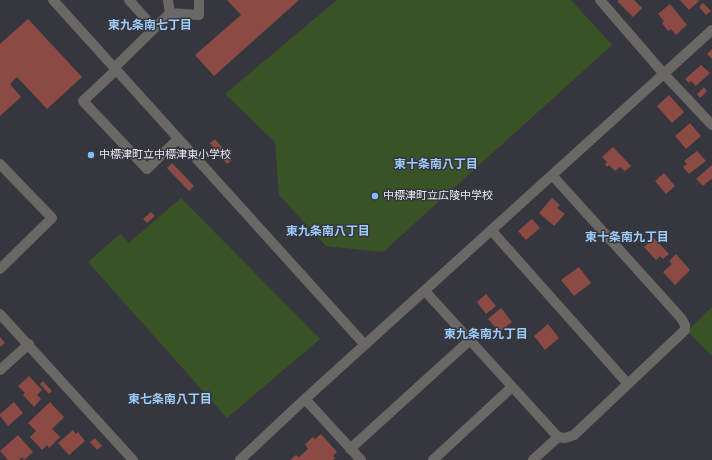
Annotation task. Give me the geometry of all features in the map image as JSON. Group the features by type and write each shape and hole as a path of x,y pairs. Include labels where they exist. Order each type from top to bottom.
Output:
{"street":[{"path":"53,0 365,345"},
{"path":"129,0 154,28"},
{"path":"168,0 170,13"},
{"path":"178,139 147,169 83,101 170,13 199,15 199,0"},
{"path":"600,0 664,74 712,125"},
{"path":"240,460 305,399 712,30"},
{"path":"0,164 52,218 0,269"},
{"path":"425,291 558,437 565,438 574,435 685,330 684,323 552,175"},
{"path":"491,230 628,384"},
{"path":"0,314 29,344 133,460"},
{"path":"350,449 470,340"},
{"path":"0,370 29,344"},
{"path":"433,460 512,387"},
{"path":"305,399 361,460"},
{"path":"533,460 558,437"}],"green space":[{"path":"337,0 571,0 612,45 383,252 326,246 279,195 275,142 225,94"},
{"path":"181,198 320,339 227,418 88,262 120,234 129,243"},
{"path":"712,307 712,356 687,331"}],"building":[{"path":"227,0 299,0 214,76 195,55 241,15"},
{"path":"634,0 642,8 633,17 617,1"},
{"path":"680,0 698,0 699,1 689,10"},
{"path":"703,3 711,11 706,15 699,7"},
{"path":"670,4 687,25 676,35 671,29 668,31 662,23 664,21 658,14"},
{"path":"28,19 82,77 47,109 17,77 10,84 21,97 0,116 0,44"},
{"path":"712,49 712,59 707,54"},
{"path":"701,65 710,73 696,86 691,81 689,83 685,79"},
{"path":"704,87 707,91 700,98 697,94"},
{"path":"669,95 684,112 672,123 657,106"},
{"path":"690,123 701,136 686,149 675,136"},
{"path":"215,139 232,160 227,164 210,143"},
{"path":"613,147 631,166 625,171 620,167 615,171 609,165 607,167 605,164 607,162 602,157"},
{"path":"697,151 706,161 689,174 683,167 687,164 684,161"},
{"path":"172,163 194,186 189,191 167,168"},
{"path":"712,165 712,180 711,179 703,186 696,179"},
{"path":"664,173 675,186 666,194 655,181"},
{"path":"552,198 560,205 557,208 565,214 554,226 539,213"},
{"path":"151,212 155,216 147,223 143,219"},
{"path":"532,219 540,228 526,240 518,231"},
{"path":"654,238 669,254 663,259 660,256 656,260 644,247"},
{"path":"676,254 690,270 675,285 663,272 672,264 669,261"},
{"path":"579,267 591,283 574,296 561,280"},
{"path":"486,294 496,306 486,314 477,302"},
{"path":"501,308 512,322 499,332 488,319"},
{"path":"548,324 559,338 545,350 534,336"},
{"path":"0,337 5,343 0,347"},
{"path":"29,376 42,390 37,395 41,399 34,407 23,395 25,393 18,386"},
{"path":"43,381 52,391 49,394 40,384"},
{"path":"14,402 23,413 8,426 0,414"},
{"path":"50,402 64,417 52,429 60,437 49,448 47,445 42,450 30,437 36,431 28,423"},
{"path":"73,430 76,434 78,432 85,441 69,455 58,443"},
{"path":"321,434 337,452 333,456 335,458 333,460 290,460 296,455 299,457 308,449 305,444 313,437 315,439"},
{"path":"18,435 33,452 24,460 22,457 19,460 8,460 0,451"},
{"path":"95,438 102,446 97,450 90,442"}],"place":[{"name":"中標津町立中標津東小学校","path":"91,155"},
{"name":"中標津町立広陵中学校","path":"375,196"}],"district":[{"name":"東九条南七丁目","path":"150,26"},
{"name":"東十条南八丁目","path":"436,165"},
{"name":"東九条南八丁目","path":"328,232"},
{"name":"東十条南九丁目","path":"627,238"},
{"name":"東九条南九丁目","path":"486,335"},
{"name":"東七条南八丁目","path":"170,400"}]}
